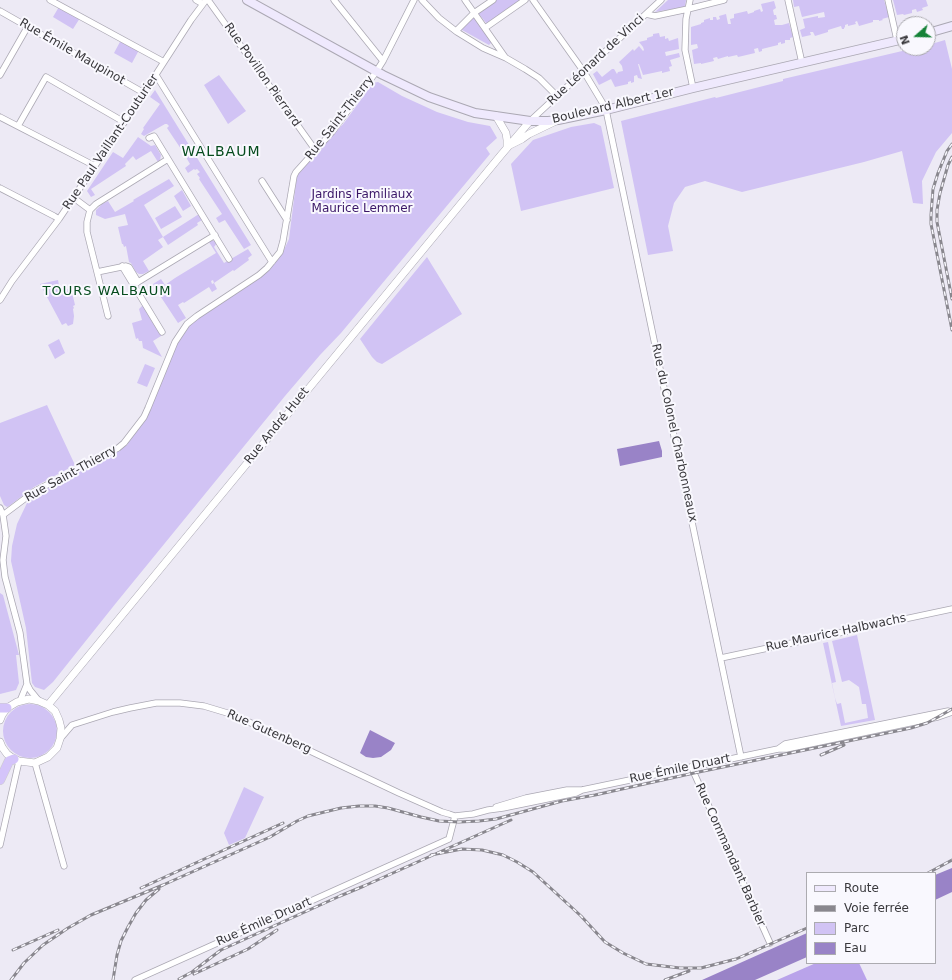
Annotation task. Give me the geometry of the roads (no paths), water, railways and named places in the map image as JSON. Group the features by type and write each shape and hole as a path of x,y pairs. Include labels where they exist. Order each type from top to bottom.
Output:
{"highway":[{"path":"0,780 10,757"}],"main road":[{"name":"Boulevard Albert 1er","path":"247,0 374,75 429,97 475,113 530,120 558,120 606,110 896,40"},
{"path":"936,30 952,26"}],"street":[{"path":"50,0 164,62"},
{"path":"196,0 206,1"},
{"path":"334,0 383,61"},
{"name":"Rue Saint-Thierry","path":"3,515 35,491 118,448 124,443 144,417 174,342 187,324 259,275 280,252 284,238 294,176 332,132 374,75 383,61 414,0"},
{"path":"422,0 439,18 456,31 540,78 557,96"},
{"path":"465,0 506,58"},
{"path":"456,31 474,13 493,0"},
{"path":"485,28 525,0"},
{"name":"Rue du Colonel Charbonneaux","path":"533,0 584,72 606,110 741,757"},
{"name":"Rue Léonard de Vinci","path":"530,120 661,0"},
{"path":"690,0 686,18 685,50 693,88"},
{"path":"646,14 655,16 724,0"},
{"path":"788,0 802,63"},
{"path":"888,0 896,24"},
{"name":"Rue Paul Vaillant-Couturier","path":"0,300 12,281 74,198 191,20 206,1"},
{"name":"Rue Povillon Pierrard","path":"206,1 316,151"},
{"name":"Rue Émile Maupinot","path":"0,10 144,93"},
{"path":"0,75 28,26"},
{"path":"156,75 272,262"},
{"path":"18,126 46,78 124,122"},
{"path":"0,116 95,166"},
{"path":"496,116 506,133 507,148"},
{"name":"Rue André Huet","path":"48,705 530,120"},
{"path":"507,148 529,134 558,120"},
{"path":"149,138 154,136 229,259"},
{"path":"108,316 87,232 87,222 90,210 96,204 168,159"},
{"path":"262,181 287,220"},
{"path":"1,190 59,219"},
{"path":"74,198 90,210"},
{"path":"136,283 215,234"},
{"path":"97,272 122,266 136,283 162,332"},
{"name":"Rue Paul Vaillant-Couturier","path":"0,292 12,281"},
{"path":"0,508 3,515 6,536 3,568 20,633 26,684 20,701"},
{"name":"Rue Maurice Halbwachs","path":"721,658 952,609"},
{"path":"0,742 10,757 35,762 48,757 57,748 61,728 59,720 54,711 48,705 39,700 26,684"},
{"path":"0,720 4,708 20,701 29,699 39,700"},
{"name":"Rue Gutenberg","path":"72,726 130,708 156,703 180,703 204,706 234,715 435,810 455,816"},
{"name":"Rue Émile Druart","path":"135,980 449,839 455,816 473,814 526,798 566,790 582,790 741,757 778,748 785,744 952,711"},
{"path":"59,720 72,726 60,739"},
{"path":"0,845 10,757"},
{"path":"35,762 64,866"},
{"name":"Rue Commandant Barbier","path":"692,766 770,943"}],"water":[{"path":"659,441 662,457 620,466 617,449"},
{"path":"370,730 395,743 391,750 381,757 366,757 360,753"},
{"path":"952,868 952,892 936,900 936,875"},
{"path":"806,933 806,957 755,980 702,980"}],"railway":[{"path":"952,144 947,151 933,189 931,215 931,224 952,330"},
{"path":"952,157 948,165 940,193 937,210 937,222 952,299"},
{"path":"11,980 24,963 43,945 91,915 163,885 270,837 308,816 341,808 375,806 439,821 459,822 496,819 562,801 911,728 927,723 952,709"},
{"path":"821,755 844,745"},
{"path":"179,979 192,972 221,950 511,820"},
{"path":"141,888 283,823"},
{"path":"431,855 462,849 482,850 503,855 517,862 533,872 581,916 605,942 646,964 680,968 701,968 736,959 806,928"},
{"path":"930,872 952,860"},
{"path":"113,980 117,955 121,941 128,927 146,900 159,889"},
{"path":"13,950 58,930"},
{"path":"194,974 248,949 277,930"},
{"path":"665,980 689,971"}],"district":[{"name":"WALBAUM","path":"221,152"},
{"name":"TOURS WALBAUM","path":"107,292"}],"park label":[{"name":"Jardins Familiaux Maurice Lemmer","path":"362,202"}]}
